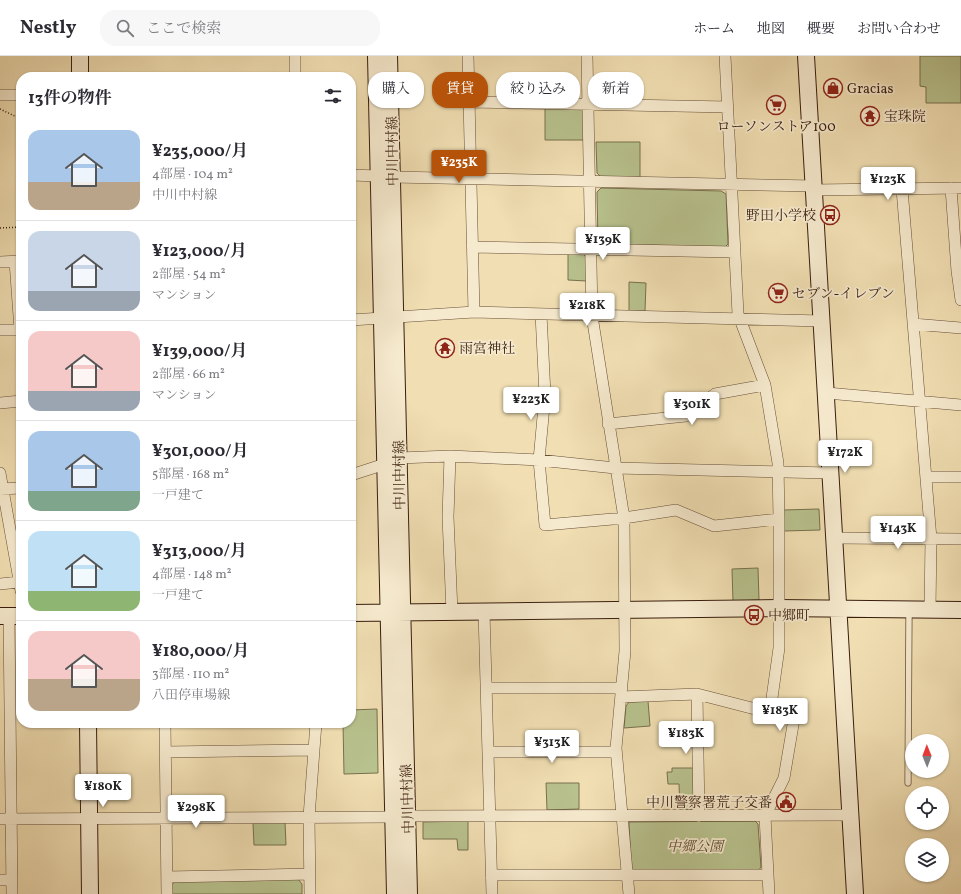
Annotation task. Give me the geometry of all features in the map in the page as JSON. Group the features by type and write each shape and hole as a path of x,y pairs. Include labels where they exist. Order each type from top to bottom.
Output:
{"street":[{"path":"80,56 80,72"},
{"path":"294,72 295,56"},
{"name":"中川中村線","path":"376,56 385,176 392,461 400,817 395,894"},
{"name":"中川中村線","path":"385,176 389,56"},
{"path":"468,56 468,72"},
{"path":"488,102 588,104 587,56"},
{"path":"725,56 738,314 765,385 778,472 780,519 778,608 779,648 770,712"},
{"path":"806,56 840,609 855,894"},
{"path":"0,95 16,95"},
{"path":"644,105 728,107"},
{"path":"469,108 474,312"},
{"path":"588,108 592,316 624,518 625,651 616,752 629,894"},
{"path":"356,175 731,184 814,188 956,188 961,300"},
{"path":"902,189 931,538 930,609"},
{"path":"472,247 735,252"},
{"path":"0,262 16,261"},
{"path":"356,320 474,312 822,321"},
{"path":"541,314 545,395 539,460 546,525 624,518 676,510 714,526 780,519"},
{"path":"913,324 961,328"},
{"path":"0,330 16,330"},
{"path":"608,424 686,416 715,394 765,385"},
{"path":"826,393 961,406"},
{"path":"0,403 16,401"},
{"path":"450,456 448,517 452,612"},
{"path":"356,473 392,461 450,456 539,460 615,468 831,473"},
{"path":"0,473 16,564"},
{"path":"926,477 961,477"},
{"path":"2,489 16,488"},
{"path":"835,538 961,539"},
{"path":"0,584 16,586"},
{"path":"356,613 778,608 961,610"},
{"path":"484,612 492,894"},
{"path":"10,616 5,683 5,749 11,819 12,894"},
{"path":"486,688 697,694 794,719 784,778 765,816 769,894"},
{"path":"697,694 699,816"},
{"path":"88,728 90,894"},
{"path":"165,728 167,894"},
{"path":"310,894 309,817 316,728"},
{"path":"165,752 314,750"},
{"path":"488,752 616,752"},
{"path":"0,819 851,815"},
{"name":"中川中村線","path":"400,817 409,894"},
{"path":"167,877 310,874"},
{"path":"491,875 768,875"},
{"path":"0,880 12,880"}],"lane":[{"path":"908,783 909,609"}],"path":[{"path":"0,109 16,117"},
{"path":"0,228 16,227"}],"green space":[{"path":"920,56 961,56 961,103 926,103 926,87 920,86"},
{"path":"545,108 581,109 584,112 584,140 545,140"},
{"path":"596,142 640,142 640,177 601,177 597,173"},
{"path":"601,188 721,191 726,194 728,244 725,247 602,244 598,242 597,192"},
{"path":"568,253 583,254 586,257 587,281 568,280"},
{"path":"629,282 646,283 645,311 629,311"},
{"path":"819,509 820,530 784,531 784,510"},
{"path":"758,568 759,600 733,601 732,569"},
{"path":"648,701 650,726 624,728 626,706 629,702"},
{"path":"377,709 378,773 344,774 343,728 356,728 356,710"},
{"path":"672,768 693,768 694,807 691,810 680,810 679,784 668,784 667,772 672,772"},
{"path":"546,783 579,783 579,809 547,810"},
{"path":"468,821 468,850 458,850 457,839 423,839 423,822"},
{"name":"中郷公園","path":"755,821 758,824 761,867 758,871 636,871 631,868 629,822"},
{"path":"285,822 286,845 254,845 253,823"},
{"path":"298,879 302,884 302,894 172,894 172,885 175,881"}],"place":[{"name":"Gracias","path":"833,88"},
{"name":"ローソンストア100","path":"776,105"},
{"name":"宝珠院","path":"870,116"},
{"name":"野田小学校","path":"830,215"},
{"name":"セブン-イレブン","path":"778,293"},
{"name":"雨宮神社","path":"445,348"},
{"name":"中郷町","path":"754,615"},
{"name":"中川警察署荒子交番","path":"786,802"}]}
